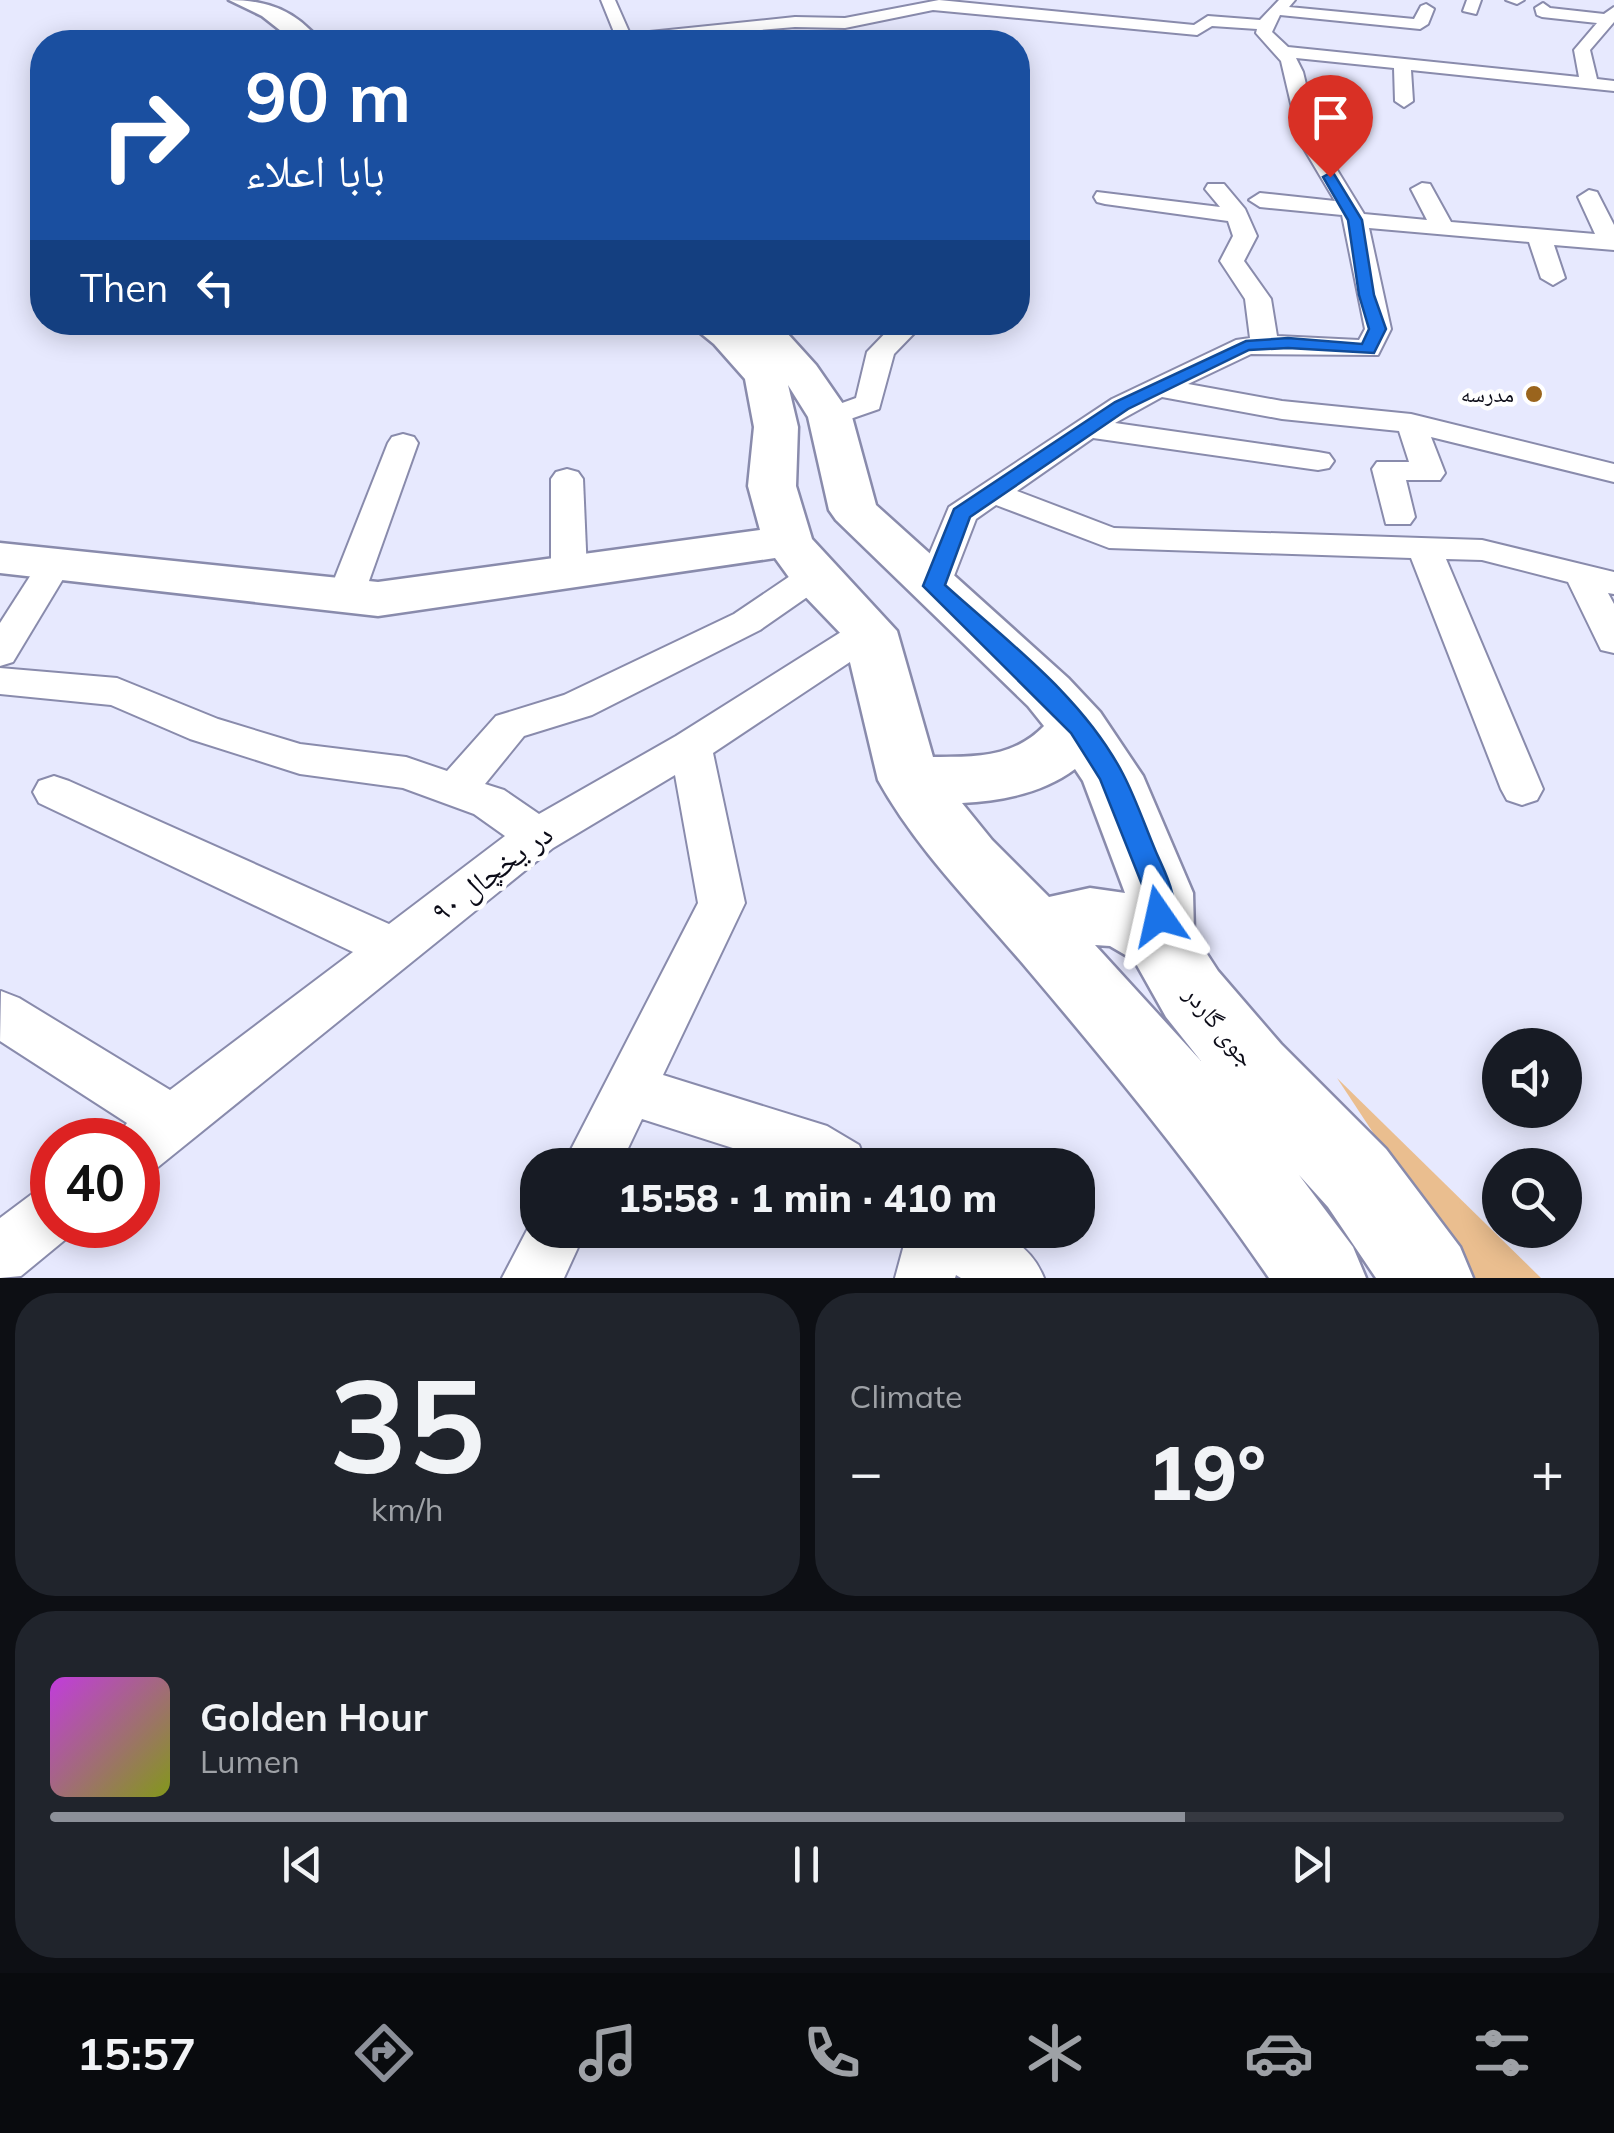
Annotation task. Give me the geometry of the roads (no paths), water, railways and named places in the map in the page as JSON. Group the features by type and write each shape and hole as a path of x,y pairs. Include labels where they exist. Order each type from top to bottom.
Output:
{"street":[{"path":"240,0 270,11 294,30"},
{"path":"608,0 622,30"},
{"path":"725,30 796,22 845,23 967,0 1012,3 997,12"},
{"path":"925,5 1197,30 1208,21 1276,12"},
{"path":"1204,5 1420,24 1426,9"},
{"path":"1543,8 1542,12 1609,22"},
{"path":"934,586 961,514 1086,428 1159,388 1246,346 1368,350 1378,329 1367,295 1352,214 1310,144 1298,104 1298,72 1288,52 1264,33 1276,12"},
{"path":"1589,83 1582,50 1609,22"},
{"path":"1288,52 1614,86"},
{"path":"1402,64 1404,101"},
{"path":"1422,188 1442,228"},
{"path":"1216,189 1241,226 1232,261 1255,290 1266,319 1264,344"},
{"path":"1104,197 1241,226"},
{"path":"1589,197 1613,243"},
{"path":"1260,200 1442,228 1613,243"},
{"path":"1134,222 1241,226"},
{"path":"1540,236 1552,278"},
{"path":"726,335 803,422 853,510 1048,692 1079,727 1112,776 1159,892 1159,940"},
{"path":"767,335 801,374 803,422 772,486 801,559 870,631 908,780 969,858 1053,948 1242,1166 1322,1278"},
{"path":"803,422 869,403 881,352 899,335"},
{"path":"1159,388 1282,410 1411,424 1614,472"},
{"path":"1398,517 1388,469 1429,473 1411,424"},
{"path":"1086,428 1318,461"},
{"path":"346,596 402,443"},
{"path":"567,479 568,573"},
{"path":"994,494 1109,538 1482,550 1598,579 1614,642"},
{"path":"1424,548 1522,789"},
{"path":"0,558 378,599 568,573 801,559"},
{"path":"454,790 510,726 578,705 747,622 801,559"},
{"path":"0,652 55,564"},
{"name":"در یخچال ۹۰","path":"160,1131 537,836 690,747 870,631"},
{"path":"0,680 117,692 204,729 300,759 406,773 489,802 537,836"},
{"path":"908,780 984,778 1019,772 1050,757 1079,727"},
{"path":"600,1148 722,903 690,747"},
{"path":"54,792 393,948"},
{"path":"1053,948 1061,922 1094,914 1124,918 1159,940"},
{"name":"جوی گاردر","path":"1159,940 1192,994 1254,1069 1357,1178 1429,1278"},
{"path":"1,1014 133,1118"},
{"path":"630,1090 812,1148"},
{"path":"0,1255 30,1231"},
{"path":"532,1278 548,1248"},
{"path":"925,1278 934,1248"},
{"path":"967,1248 1014,1278"}],"place":[{"name":"مدرسه","path":"1534,394"}]}
